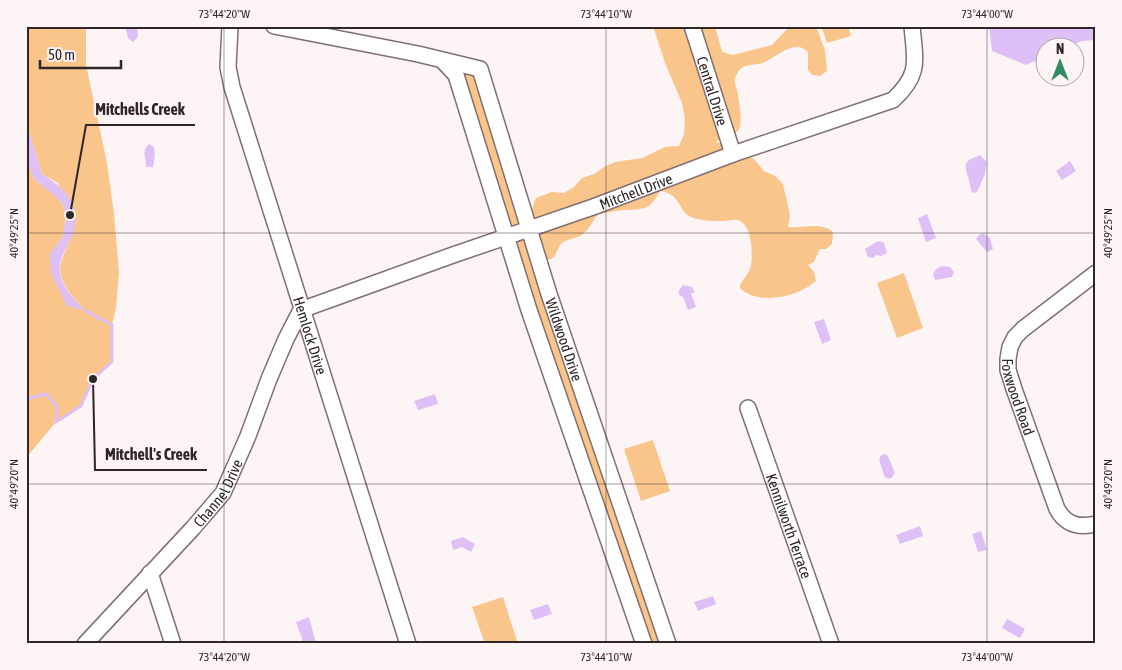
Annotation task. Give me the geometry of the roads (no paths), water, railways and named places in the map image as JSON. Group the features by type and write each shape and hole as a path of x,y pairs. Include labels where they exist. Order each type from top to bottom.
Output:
{"street":[{"name":"Hemlock Drive","path":"230,26 228,67 232,87 408,644"},
{"name":"Wildwood Drive","path":"274,26 418,54 480,69 549,294 668,644"},
{"name":"Central Drive","path":"692,26 733,154"},
{"name":"Mitchell Drive","path":"301,310 593,207 733,154 893,100 904,90 913,74 915,60 912,26"},
{"name":"Wildwood Drive","path":"442,60 456,75 532,319 644,644"},
{"name":"Foxwood Road","path":"1096,273 1019,332 1010,347 1008,365 1017,398 1060,514 1074,525 1096,524"},
{"name":"Channel Drive","path":"85,644 223,494 239,459 283,347 301,310"},
{"name":"Kennilworth Terrace","path":"748,408 831,644"},
{"path":"150,573 173,644"}],"waterway":[{"path":"26,399 46,394 57,406 56,422 81,406 93,379 112,362 112,325 86,311"}],"place":[{"name":"Mitchells Creek","path":"70,215"},
{"name":"Mitchell's Creek","path":"93,379"}]}
